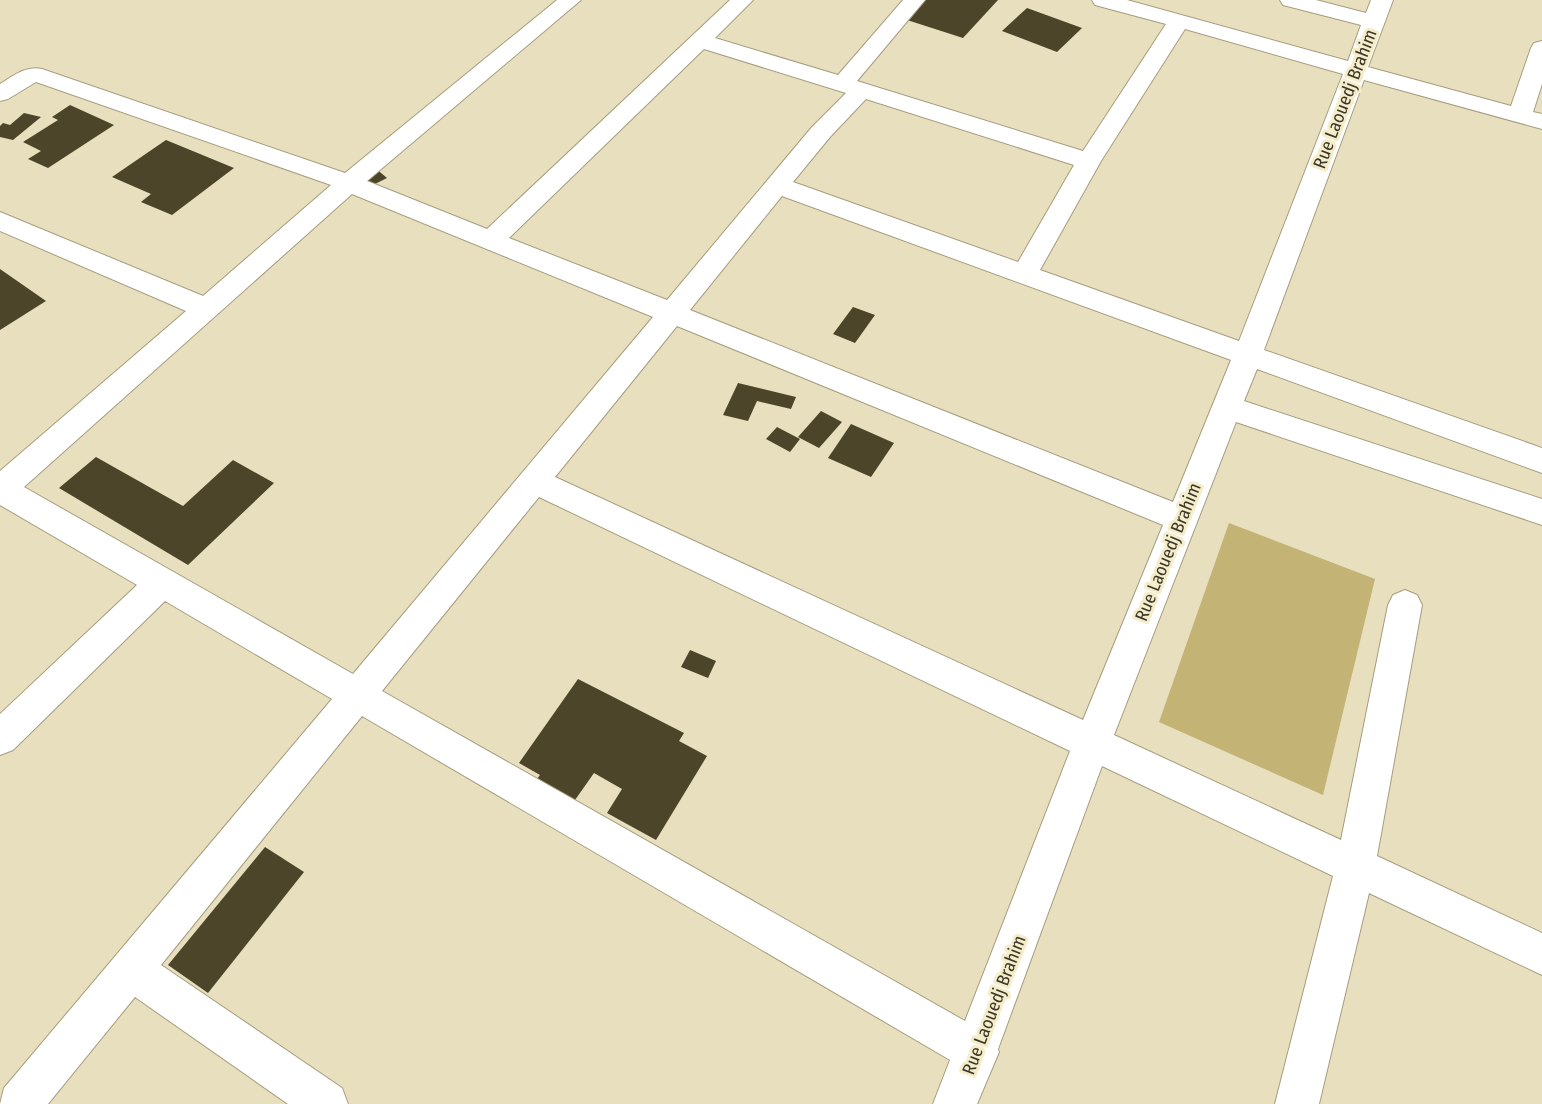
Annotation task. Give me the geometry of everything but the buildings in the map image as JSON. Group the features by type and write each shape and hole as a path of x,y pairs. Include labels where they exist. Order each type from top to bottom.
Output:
{"street":[{"path":"570,0 349,183 0,490 977,1052"},
{"path":"491,240 742,0"},
{"path":"20,1104 821,132 914,0"},
{"path":"1103,0 1531,119 1542,48"},
{"path":"1292,0 1378,11"},
{"name":"Rue Laouedj Brahim","path":"956,1104 1092,743 1248,355 1378,11"},
{"path":"1024,274 1089,161 1179,21"},
{"path":"700,40 1089,161"},
{"path":"0,94 34,74 349,183 1182,519"},
{"path":"777,185 1542,461"},
{"path":"0,221 205,308"},
{"path":"1226,407 1542,512"},
{"path":"534,481 1542,954"},
{"path":"0,738 163,582"},
{"path":"1297,1104 1355,866 1405,605"},
{"path":"131,970 326,1104"}],"shaded area":[{"path":"1229,523 1375,579 1323,795 1159,722"}]}
